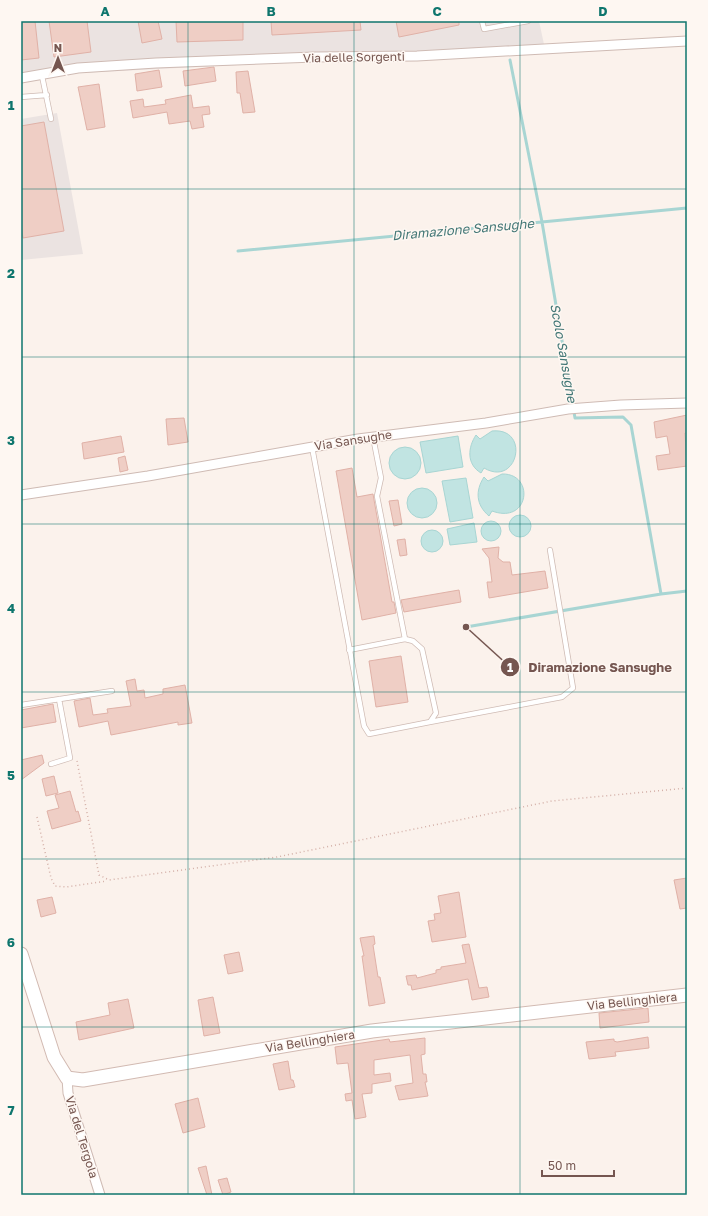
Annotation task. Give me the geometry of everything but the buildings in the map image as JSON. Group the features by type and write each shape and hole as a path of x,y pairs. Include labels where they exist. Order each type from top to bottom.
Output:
{"street":[{"name":"Via delle Sorgenti","path":"21,78 42,76 78,68 156,63 315,57 424,56 687,41"},
{"name":"Via Sansughe","path":"21,495 148,476 372,437 486,423 573,410 621,405 687,403"},
{"path":"21,954 54,1057 67,1078"},
{"name":"Via Bellinghiera","path":"67,1078 83,1080 119,1075 372,1031 687,995"},
{"name":"Via del Tergola","path":"67,1078 68,1092 100,1195"}],"lane":[{"path":"482,21 484,29 528,21"},
{"path":"42,76 51,119"},
{"path":"21,97 46,95"},
{"path":"372,437 381,478 377,496 405,639"},
{"path":"312,447 364,726 370,734 562,697 574,688 550,550"},
{"path":"349,650 405,639 413,641 422,649 436,713 430,722"},
{"path":"21,706 112,691"},
{"path":"51,764 70,758 59,699"}],"path":[{"path":"70,758 76,760 99,876 109,880"},
{"path":"37,817 51,878 56,886 66,888 109,880 277,857 552,802 687,788"}],"shaded area":[{"path":"21,21 539,21 545,49 21,76"},
{"path":"57,113 83,254 21,260 21,119"}],"water":[{"path":"492,431 504,432 512,438 516,446 515,456 512,464 505,470 496,472 484,468 481,473 476,469 471,460 471,445 476,435 480,439"},
{"path":"458,436 463,467 426,473 420,442"},
{"path":"405,447 414,450 418,454 421,463 418,472 414,476 405,479 396,476 392,472 389,463 392,454 396,450"},
{"path":"502,474 513,476 520,481 524,497 521,505 514,511 505,513 492,511 489,516 479,503 479,487 484,477 488,481"},
{"path":"466,478 473,518 450,522 442,481"},
{"path":"422,488 433,492 437,503 433,514 422,518 411,514 407,503 411,492"},
{"path":"520,515 528,518 531,526 528,534 520,537 512,534 509,526 512,518"},
{"path":"487,521 495,521 501,527 501,535 495,541 487,541 481,535 481,527"},
{"path":"474,523 477,542 450,545 447,529"},
{"path":"432,530 440,533 443,541 440,549 432,552 424,549 421,541 424,533"}],"waterway":[{"name":"Scolo Sansughe","path":"510,60 542,222 575,418 623,417 631,425 661,594 687,591"},
{"name":"Diramazione Sansughe","path":"238,251 687,208"},
{"name":"Diramazione Sansughe","path":"466,627 661,594"}],"place":[{"name":"Diramazione Sansughe","path":"466,627"}]}
